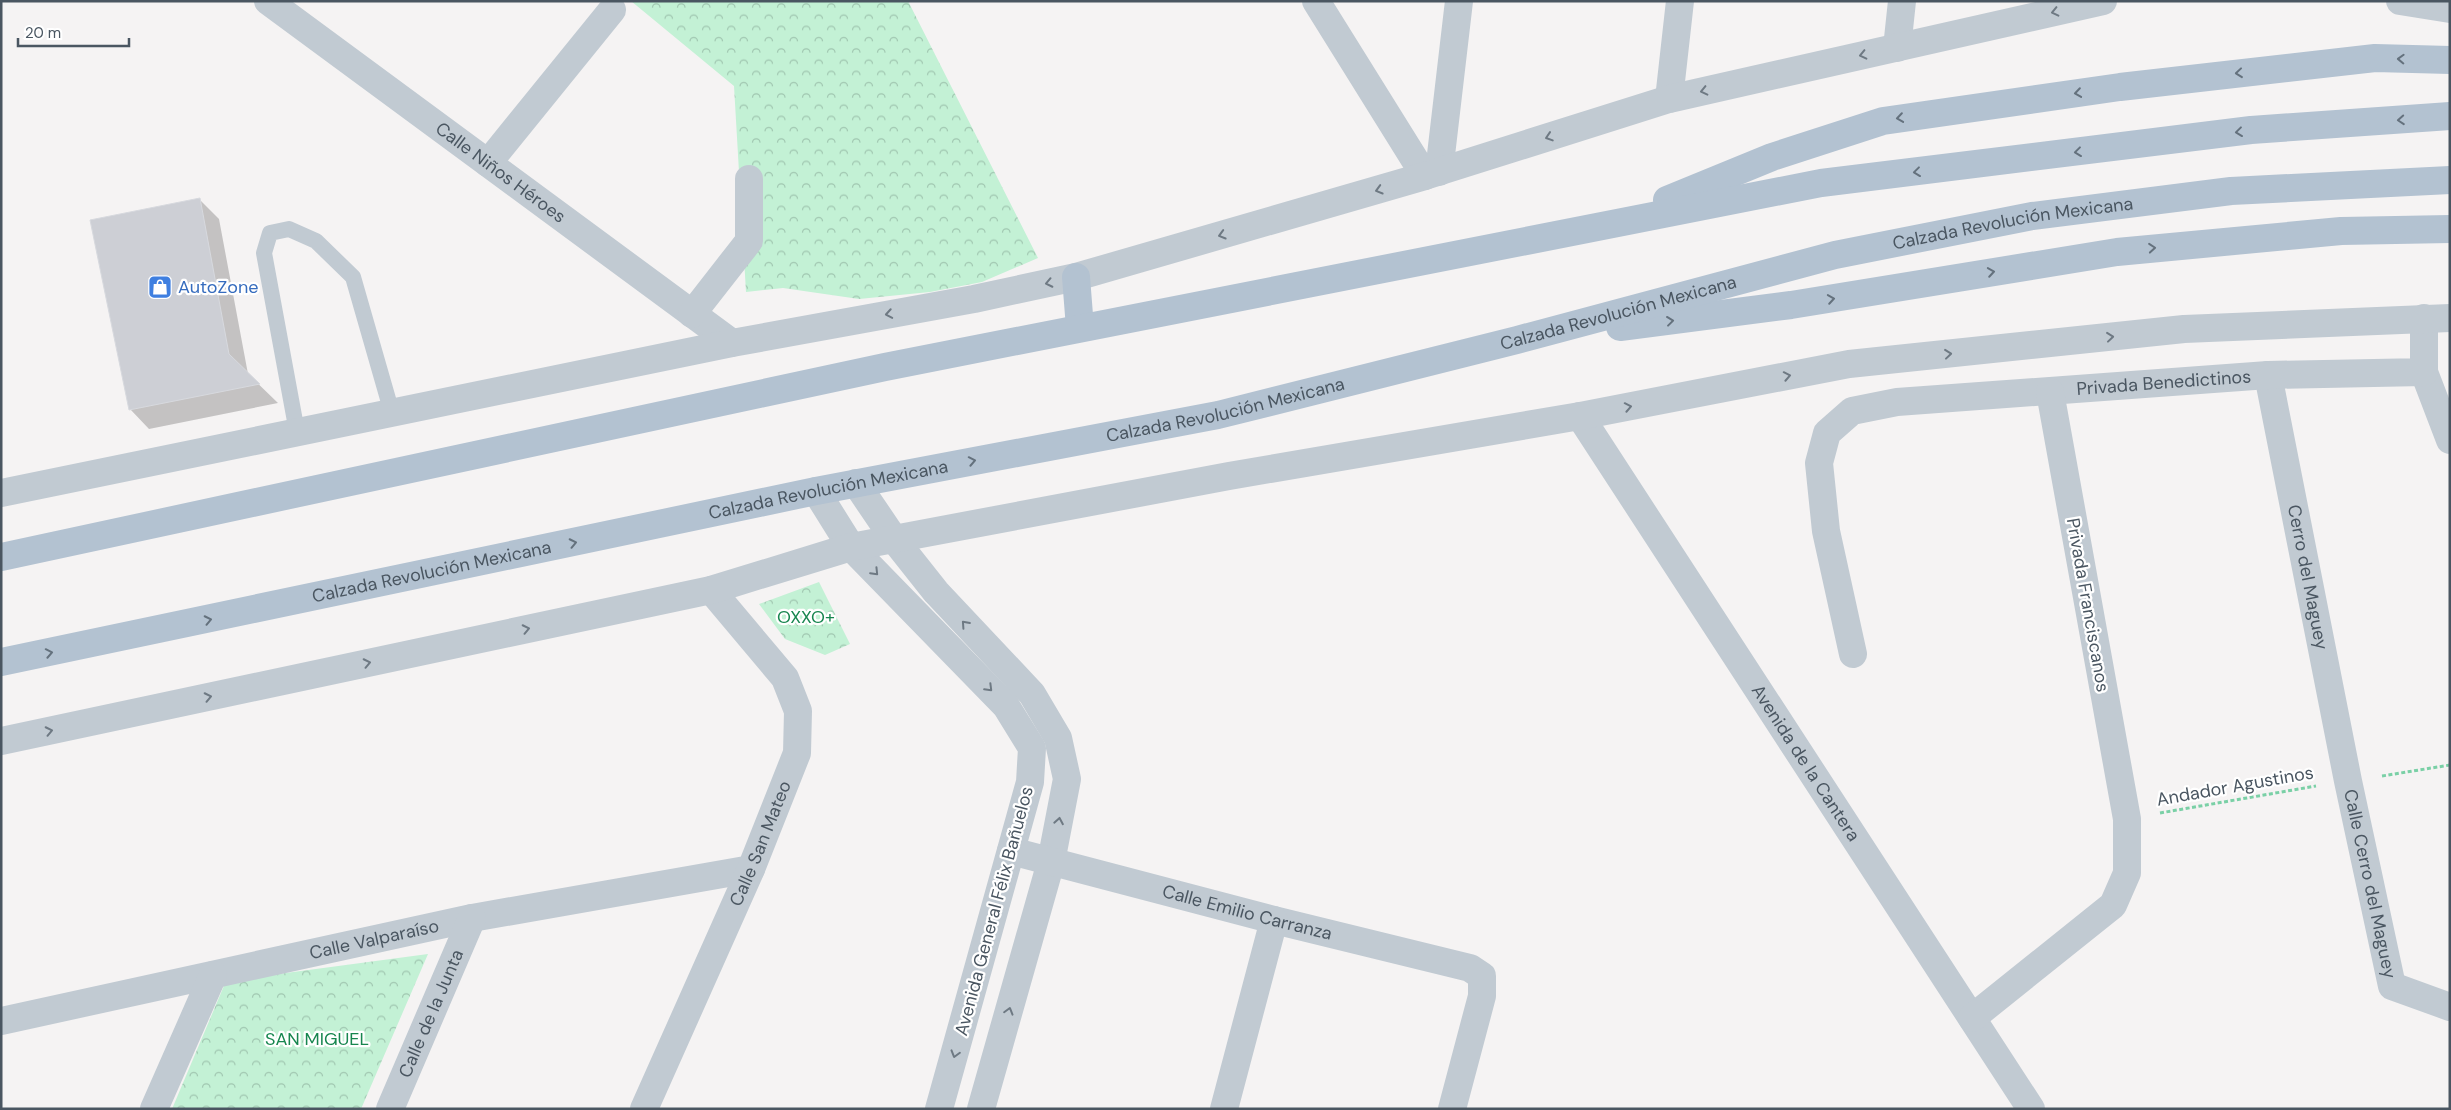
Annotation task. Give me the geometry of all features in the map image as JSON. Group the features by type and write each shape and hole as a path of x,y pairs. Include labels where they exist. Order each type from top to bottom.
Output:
{"main road":[{"path":"1614,222 1772,157 1883,121 2120,87 2375,58 2450,60"},
{"path":"1,557 1080,328 1821,183 2250,130 2450,116"},
{"name":"Calzada Revolución Mexicana","path":"1,662 816,491 1218,415 1517,340 1835,255 2032,216 2230,191 2450,180"},
{"path":"1517,340 1791,305 2118,252 2341,231 2450,229"},
{"path":"1076,277 1080,328"}],"street":[{"name":"Calle Niños Héroes","path":"268,1 732,343"},
{"path":"1316,1 1432,174"},
{"path":"1432,174 1460,1"},
{"path":"1669,99 1680,1"},
{"path":"1897,48 1902,1"},
{"path":"1,493 732,343 974,299 1076,277 1432,174 1669,99 2103,1"},
{"path":"2400,1 2450,9"},
{"path":"488,164 612,10"},
{"path":"692,314 749,241 749,179"},
{"path":"1,741 711,590 851,548 894,539 1229,476 1580,416 1849,364 2184,329 2437,318 2424,372 2450,440"},
{"name":"Privada Benedictinos","path":"1853,654 1826,531 1819,463 1826,432 1852,411 1897,402 2268,375 2424,372"},
{"name":"Cerro del Maguey","path":"2268,375 2348,781"},
{"name":"Privada Franciscanos","path":"1972,1018 2113,905 2127,872 2127,819 2050,392"},
{"name":"Avenida de la Cantera","path":"1580,416 2031,1109"},
{"path":"856,483 894,539 936,592 1032,694 1058,738 1067,779 1052,862 981,1109"},
{"path":"816,491 851,548 1006,706 1032,748 1058,738"},
{"name":"Calle San Mateo","path":"644,1109 751,869 797,753 798,711 785,678 711,590"},
{"name":"Avenida General Félix Bañuelos","path":"939,1109 1030,782 1032,748"},
{"name":"Calle Cerro del Maguey","path":"2348,781 2392,986 2450,1007"},
{"name":"Calle Emilio Carranza","path":"1011,851 1274,920 1470,968 1482,976 1482,996 1452,1109"},
{"name":"Calle Valparaíso","path":"1,1021 472,918 751,869"},
{"name":"Calle de la Junta","path":"390,1109 472,918"},
{"path":"1224,1109 1274,920"},
{"path":"154,1109 213,975"}],"lane":[{"path":"297,432 264,253 270,233 289,229 316,241 353,277 392,412"}],"path":[{"name":"Andador Agustinos","path":"2127,819 2450,765"}],"green space":[{"path":"631,1 908,1 1038,258 982,282 930,292 859,299 783,288 746,292 734,86"},
{"name":"OXXO+","path":"819,582 850,644 825,655 785,639 759,604"},
{"name":"SAN MIGUEL","path":"428,954 361,1109 172,1109 226,981"}],"building":[{"name":"AutoZone","path":"200,198 229,354 260,384 129,410 90,220"}],"place":[{"name":"AutoZone","path":"160,287"}]}
